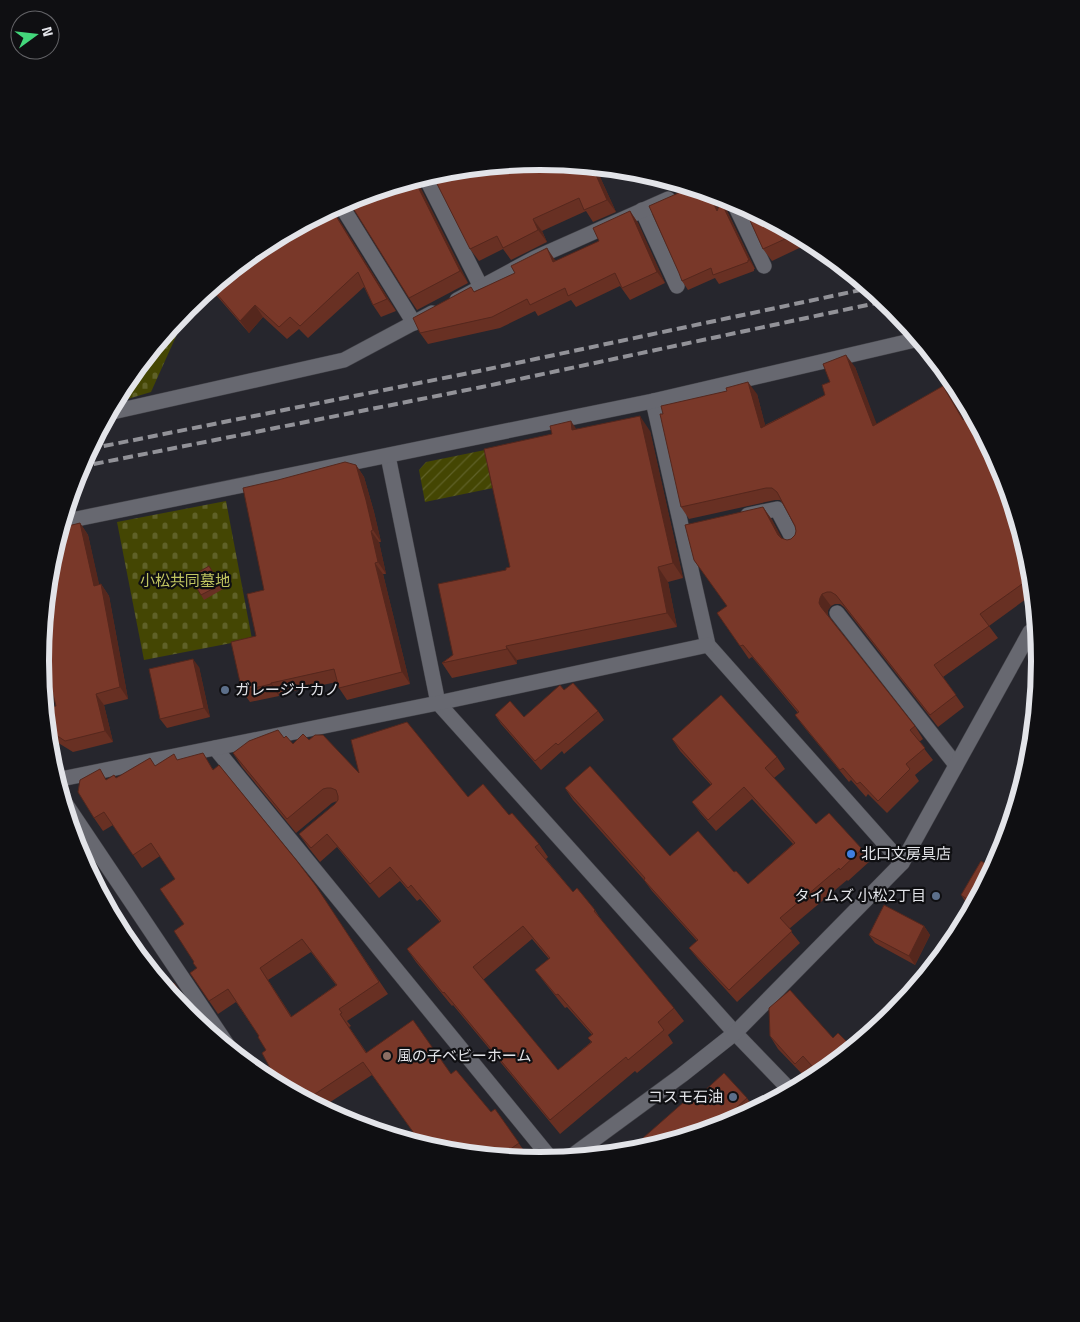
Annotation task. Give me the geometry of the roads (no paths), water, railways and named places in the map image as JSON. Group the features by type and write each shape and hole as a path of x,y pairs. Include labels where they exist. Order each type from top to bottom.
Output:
{"street":[{"path":"427,183 481,286"},
{"path":"118,411 344,360 535,258 684,191"},
{"path":"344,210 414,322"},
{"path":"642,210 678,286"},
{"path":"738,211 764,266"},
{"path":"69,521 653,401 912,341"},
{"path":"653,401 687,529 708,645 902,863"},
{"path":"388,456 438,703 735,1033 786,1086"},
{"path":"730,520 777,509 796,543"},
{"path":"837,613 956,765"},
{"path":"579,1150 682,1075 735,1033 902,863 1030,632"},
{"path":"63,779 438,703 708,645"},
{"path":"215,748 545,1152"},
{"path":"74,817 219,1032"},
{"path":"295,846 309,834"}],"railway":[{"path":"98,447 479,371 861,290"},
{"path":"90,465 482,387 876,303"}],"place":[{"name":"ガレージナカノ","path":"225,690"},
{"name":"北口文房具店","path":"851,854"},
{"name":"タイムズ 小松2丁目","path":"936,896"},
{"name":"風の子ベビーホーム","path":"387,1056"},
{"name":"コスモ石油","path":"733,1097"}],"park label":[{"name":"小松共同墓地","path":"185,581"}]}
